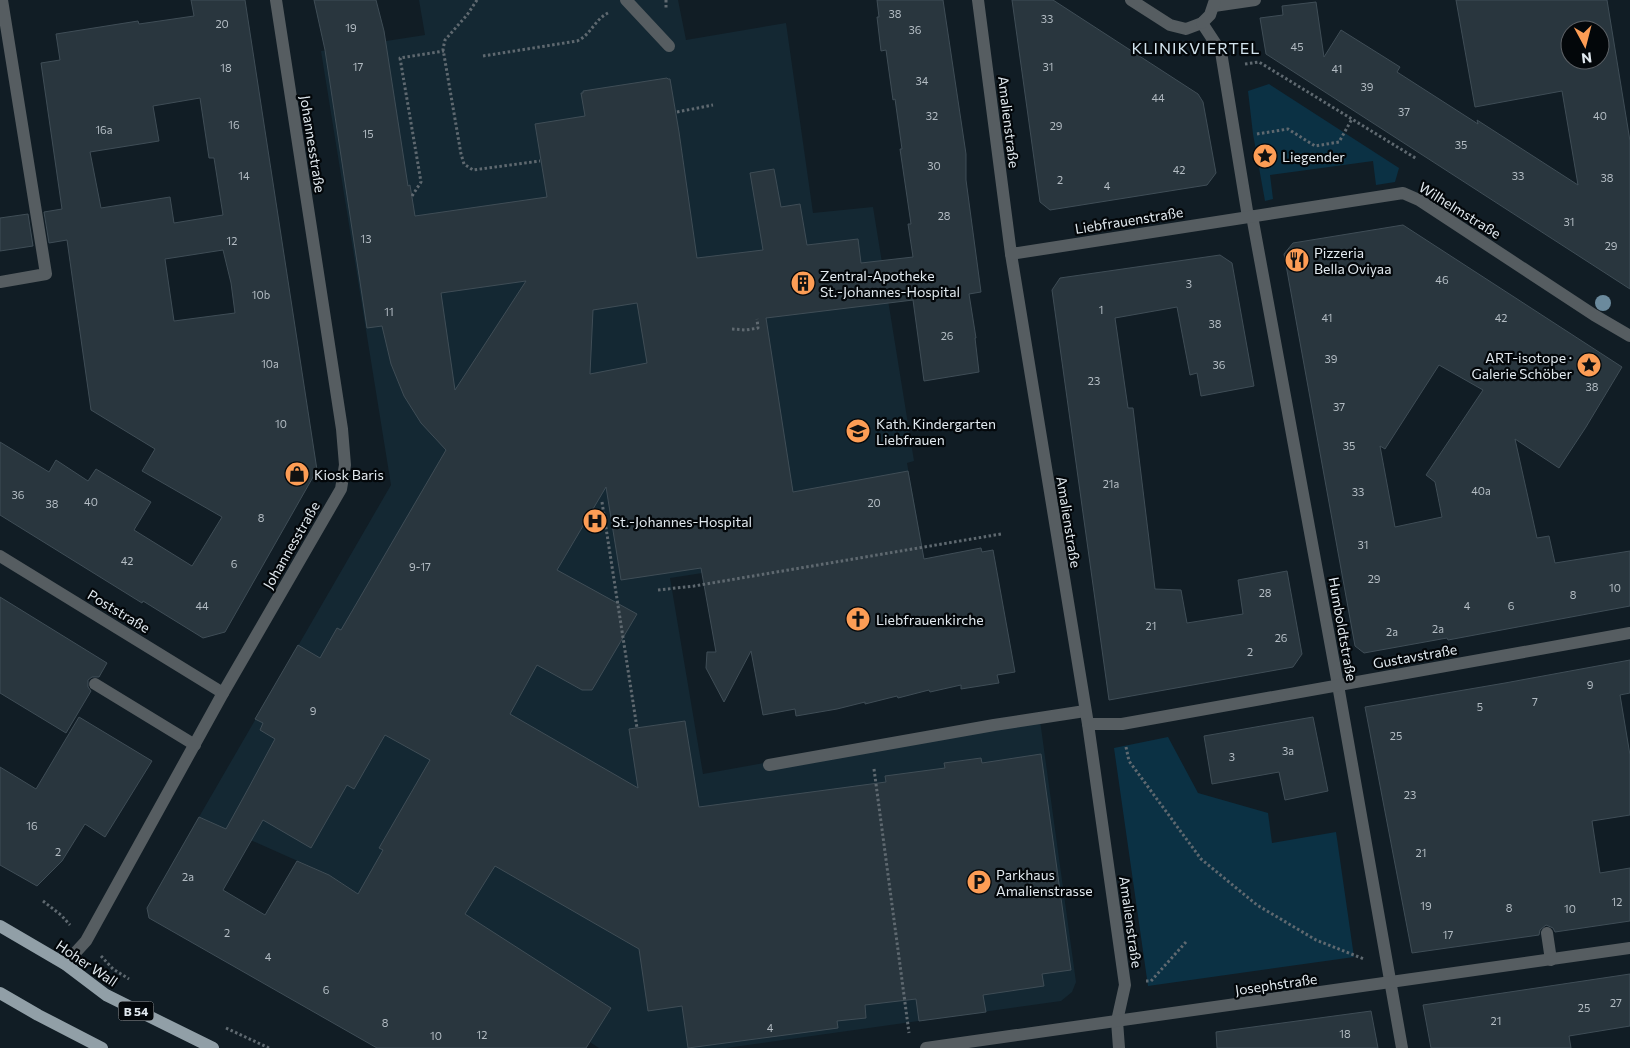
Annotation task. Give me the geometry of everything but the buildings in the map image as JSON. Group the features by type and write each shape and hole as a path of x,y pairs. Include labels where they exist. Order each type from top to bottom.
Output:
{"main road":[{"name":"Hoher Wall","path":"0,926 64,964 106,995 213,1048"},
{"path":"0,994 102,1048"}],"street":[{"path":"0,282 46,274 2,0"},
{"name":"Johannesstraße","path":"64,964 86,941 223,693 341,488 345,465 340,420 276,0"},
{"path":"626,0 669,46"},
{"name":"Amalienstraße","path":"978,0 1011,254 1088,724 1125,985 1117,1021 1119,1048"},
{"path":"1131,0 1170,25 1186,29 1202,24 1210,14 1214,3 1255,0"},
{"name":"Humboldtstraße","path":"1202,24 1221,52 1224,67 1250,217 1338,685 1402,1048"},
{"name":"Wilhelmstraße","path":"1250,217 1403,193 1419,200 1594,315 1630,336"},
{"name":"Liebfrauenstraße","path":"1011,254 1250,217"},
{"name":"Poststraße","path":"0,556 223,693"},
{"name":"Gustavstraße","path":"1088,724 1122,724 1630,633"},
{"path":"95,684 195,745"},
{"path":"769,765 871,746 1085,711"},
{"path":"1547,933 1551,960"},
{"name":"Josephstraße","path":"926,1048 1630,948"}],"path":[{"path":"477,0 467,15 445,40 444,51 464,164 473,170 540,161"},
{"path":"482,56 577,41 583,38 600,17 608,13 640,14"},
{"path":"412,196 421,182 400,58 444,51"},
{"path":"1224,67 1259,62 1417,159"},
{"path":"677,112 713,105"},
{"path":"1232,117 1253,134 1288,129 1315,146 1339,142 1352,120"},
{"path":"732,329 746,330 758,328 757,319"},
{"path":"602,502 637,728"},
{"path":"658,590 694,586 1001,534"},
{"path":"1122,724 1129,761 1201,859 1257,905 1316,940 1375,963 1386,963"},
{"path":"871,746 910,1038"},
{"path":"43,901 62,915 113,969 134,982"},
{"path":"1125,985 1151,981 1186,942"},
{"path":"224,1027 269,1048"}],"shaded area":[{"name":"St.-Johannes-Hospital","path":"419,0 678,0 686,40 786,23 813,213 873,207 914,461 907,463 917,518 877,525 832,485 816,488 825,554 670,578 703,774 1039,713 1076,982 1072,992 1061,1001 726,1048 599,1048 329,875 199,817 391,485 321,51 425,35"},
{"path":"1269,84 1399,168 1395,182 1376,185 1373,161 1270,175 1273,199 1265,201 1253,134 1248,91"},
{"path":"1168,737 1198,793 1268,813 1272,843 1336,832 1354,957 1148,986 1114,748"}],"place":[{"name":"Liegender","path":"1265,156"},
{"name":"Pizzeria Bella Oviyaa","path":"1297,260"},
{"name":"Zentral-Apotheke St.-Johannes-Hospital","path":"803,283"},
{"name":"ART-isotope · Galerie Schöber","path":"1589,365"},
{"name":"Kath. Kindergarten Liebfrauen","path":"858,431"},
{"name":"Kiosk Baris","path":"297,474"},
{"name":"St.-Johannes-Hospital","path":"595,521"},
{"name":"Liebfrauenkirche","path":"858,619"},
{"name":"Parkhaus Amalienstrasse","path":"979,882"}],"district":[{"name":"KLINIKVIERTEL","path":"1196,47"}]}
